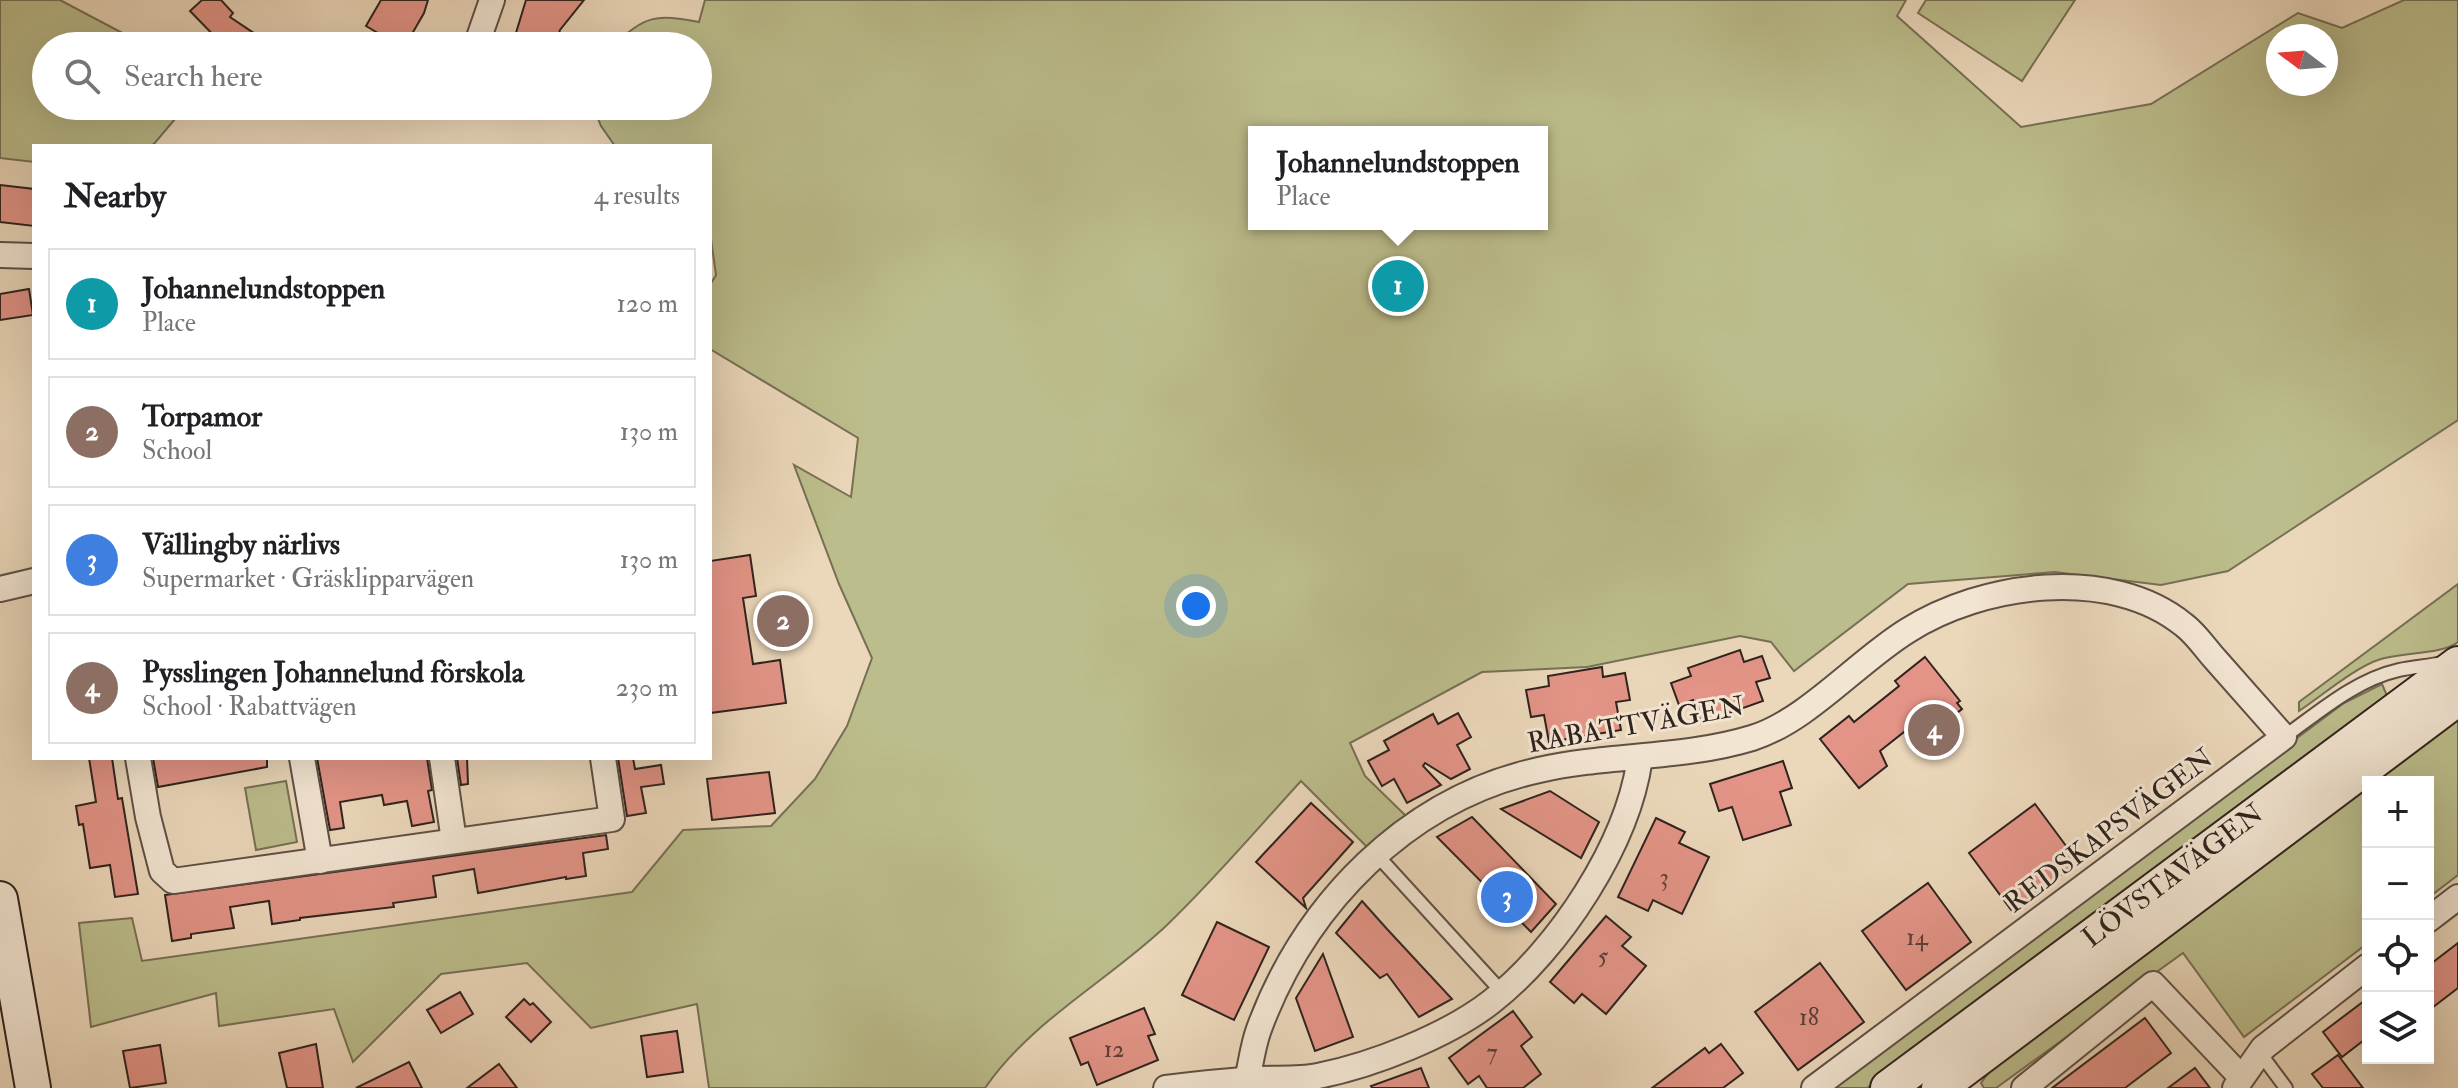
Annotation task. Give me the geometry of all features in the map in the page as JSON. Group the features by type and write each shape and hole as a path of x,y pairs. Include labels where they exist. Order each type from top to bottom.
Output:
{"street":[{"path":"481,32 492,0"},
{"path":"1,255 32,256"},
{"path":"0,589 32,581"},
{"name":"RABATTVÄGEN","path":"1247,1080 1258,1032 1274,994 1326,905 1376,854 1435,811 1485,787 1537,770 1600,759 1699,750 1753,738 1784,725 1907,630 1950,609 2000,594 2046,587 2087,588 2122,595 2165,612 2186,626 2284,737"},
{"name":"LÖVSTAVÄGEN","path":"1888,1088 2458,662"},
{"name":"LÖVSTAVÄGEN","path":"1939,1088 2458,698"},
{"name":"REDSKAPSVÄGEN","path":"1814,1088 2284,737"},
{"path":"1166,1088 1316,1076 1381,1059 1437,1034 1488,1004 1519,978 1589,887 1619,834 1631,801 1640,757"},
{"path":"138,760 148,817 162,871 173,881 612,819 603,760"},
{"path":"302,760 320,861"},
{"path":"442,760 454,841"},
{"path":"2434,915 2458,897"},
{"path":"0,899 33,1088"},
{"path":"2024,1088 2153,984 2238,1082 2260,1053 2362,971"}],"lane":[{"name":"REDSKAPSVÄGEN","path":"2284,737 2344,694 2374,679 2398,670 2458,662"},
{"path":"1376,854 1502,992"},
{"path":"2260,1053 2286,1088"}],"green space":[{"path":"0,0 60,0 121,32 32,32 32,120 174,120 154,144 32,144 32,162 0,158"},
{"path":"705,0 1906,0 1897,16 2021,127 2151,104 2266,33 2266,96 2338,96 2338,27 2342,28 2404,0 2458,0 2458,420 2228,571 2161,585 2055,572 1908,584 1794,671 1771,642 1740,636 1587,667 1482,672 1350,743 1365,776 1408,818 1369,849 1301,781 1167,925 1048,1021 1004,1064 985,1088 709,1088 697,1004 591,1028 527,963 441,974 353,1062 334,1009 219,1026 216,993 91,1027 79,923 132,918 142,961 632,892 683,830 771,826 815,779 847,726 872,658 839,584 794,465 851,497 858,438 712,350 712,282 716,275 712,246 712,144 614,144 599,120 712,120 712,32 629,32 652,19 699,22"},
{"path":"1926,0 2075,0 2022,81 1918,13"},
{"path":"2298,13 2330,24 2280,24"},
{"path":"2458,584 2458,642 2442,649 2387,657 2369,664 2299,711 2299,702"},
{"path":"2382,684 2390,703 1867,1088 1828,1088 2344,703"},
{"path":"2458,714 2458,875 2434,893 2434,776 2375,776"},
{"path":"286,781 297,842 256,850 245,788"},
{"path":"2362,786 2362,948 2244,1037 2183,953 1996,1088 1984,1088 1981,1083 2003,1053"}],"building":[{"path":"202,0 221,0 233,13 230,17 252,32 210,32 190,11"},
{"path":"381,0 428,0 413,32 376,32 366,26"},
{"path":"526,0 584,0 559,32 516,32"},
{"path":"0,185 32,189 32,226 0,222"},
{"path":"29,289 32,315 0,320 0,294"},
{"path":"750,555 756,596 743,598 753,664 780,660 786,703 712,713 712,561"},
{"path":"1740,650 1744,662 1762,656 1770,678 1756,682 1763,701 1701,723 1693,700 1679,705 1671,683 1691,676 1688,668"},
{"path":"1925,657 1960,701 1957,703 1962,709 1934,731 1923,717 1880,751 1887,766 1859,788 1820,739 1849,716 1854,722 1899,686 1895,681"},
{"path":"1602,667 1603,677 1625,673 1630,700 1616,702 1621,730 1549,742 1544,715 1531,717 1526,690 1549,686 1548,676"},
{"path":"1458,713 1471,737 1457,745 1470,769 1451,779 1425,763 1423,766 1441,785 1407,803 1394,779 1382,786 1368,761 1389,750 1384,741 1433,714 1438,724"},
{"path":"89,760 112,760 138,894 115,897 110,865 90,868 83,824 79,825 76,806 96,802"},
{"path":"153,760 267,760 267,767 158,787"},
{"path":"317,760 427,760 432,790 428,791 434,822 412,826 407,801 384,805 382,795 340,802 344,828 330,830"},
{"path":"457,760 467,760 468,784 461,785"},
{"path":"618,760 633,760 635,769 661,765 664,784 641,787 646,813 627,816"},
{"path":"1783,761 1792,788 1780,792 1791,825 1743,840 1732,807 1719,811 1710,784"},
{"path":"769,772 775,813 712,820 707,779"},
{"path":"1550,791 1599,822 1581,858 1501,809"},
{"path":"1311,803 1353,842 1303,898 1306,908 1256,862"},
{"path":"2035,804 2078,862 2012,911 1969,853"},
{"path":"1472,817 1556,904 1531,932 1437,837"},
{"path":"1656,818 1685,832 1679,843 1709,857 1682,914 1653,900 1648,911 1618,897"},
{"path":"606,835 608,849 583,853 586,876 478,893 474,869 433,876 436,897 393,903 394,907 272,924 269,901 230,907 234,928 191,934 191,938 172,941 165,895"},
{"path":"1928,883 1971,942 1906,990 1862,931"},
{"path":"1362,901 1452,999 1419,1017 1387,974 1380,978 1336,933"},
{"path":"1606,916 1631,937 1622,946 1646,966 1606,1014 1582,994 1574,1003 1550,982"},
{"path":"1217,922 1269,947 1234,1020 1182,995"},
{"path":"2458,943 2458,988 2434,1006 2434,992 2434,961"},
{"path":"1323,954 1353,1037 1315,1051 1296,998"},
{"path":"1820,963 1864,1022 1798,1070 1755,1012"},
{"path":"460,992 473,1014 441,1033 427,1010"},
{"path":"524,999 530,1005 533,1003 551,1022 531,1042 506,1017"},
{"path":"2362,1003 2362,1042 2342,1057 2323,1032"},
{"path":"1144,1008 1155,1034 1148,1036 1158,1060 1097,1085 1088,1062 1081,1065 1070,1038"},
{"path":"1513,1011 1532,1037 1521,1046 1541,1074 1523,1088 1487,1088 1479,1076 1468,1084 1449,1058"},
{"path":"2145,1018 2171,1053 2125,1088 2052,1088"},
{"path":"677,1031 683,1072 647,1077 641,1036"},
{"path":"316,1044 323,1088 287,1088 279,1053"},
{"path":"1721,1044 1743,1073 1723,1088 1652,1088 1705,1048 1709,1053"},
{"path":"160,1045 166,1083 130,1088 123,1051"},
{"path":"2338,1055 2363,1088 2323,1088 2312,1074"},
{"path":"409,1062 422,1088 356,1088"},
{"path":"499,1064 517,1088 467,1088"},
{"path":"1421,1068 1429,1088 1371,1086"},
{"path":"2195,1068 2210,1088 2168,1088"}],"place":[{"name":"Johannelundstoppen","path":"1398,286"},
{"name":"Torpamor","path":"783,621"},
{"name":"Pysslingen Johannelund förskola","path":"1934,730"},
{"name":"Vällingby närlivs","path":"1507,897"}]}
